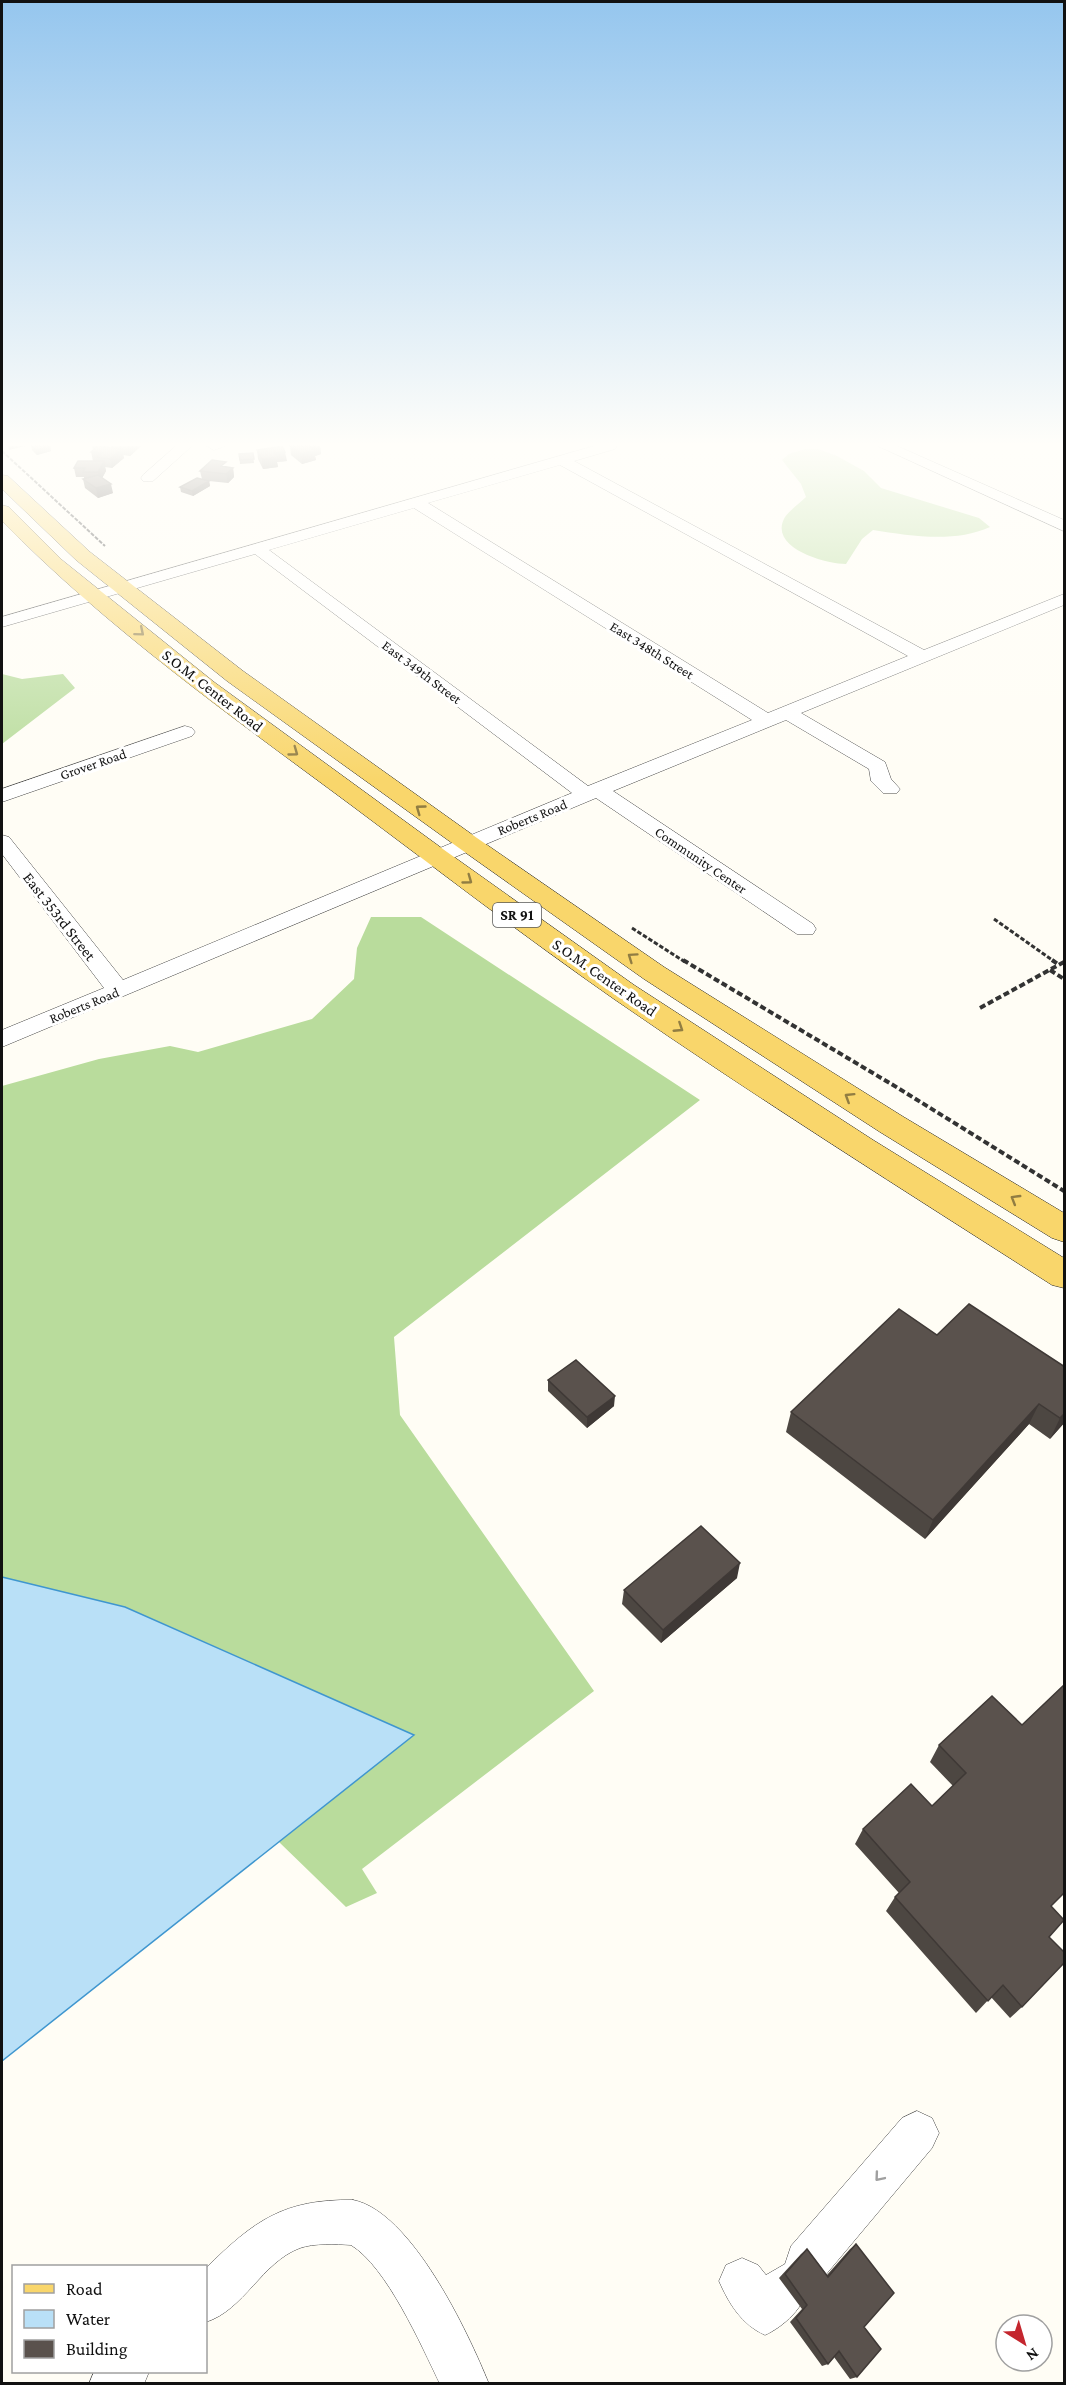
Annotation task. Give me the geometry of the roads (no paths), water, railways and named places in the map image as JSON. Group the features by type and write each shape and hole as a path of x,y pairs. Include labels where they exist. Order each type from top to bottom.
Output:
{"main road":[{"name":"S.O.M. Center Road","path":"48,557 206,687 624,992 862,1148 1065,1275"},
{"name":"S.O.M. Center Road","path":"85,557 235,676 654,973 891,1124 1065,1230"}],"street":[{"path":"2,622 224,557"},
{"name":"East 349th Street","path":"270,557 592,793"},
{"name":"East 348th Street","path":"505,557 766,720"},
{"path":"740,557 923,657"},
{"name":"Roberts Road","path":"2,1039 438,858 468,843 1065,599"},
{"path":"786,712 878,766 881,781 890,789"},
{"name":"Grover Road","path":"2,796 186,732"},
{"name":"Community Center","path":"592,793 805,929"},
{"name":"East 353rd Street","path":"2,841 118,991"},
{"path":"742,2281 765,2312 917,2133"},
{"path":"207,2298 264,2246 299,2225 356,2223 379,2237 396,2258 466,2384"},
{"path":"112,2384 124,2373"}],"water":[{"path":"2,1577 125,1607 414,1735 2,2061"}]}
